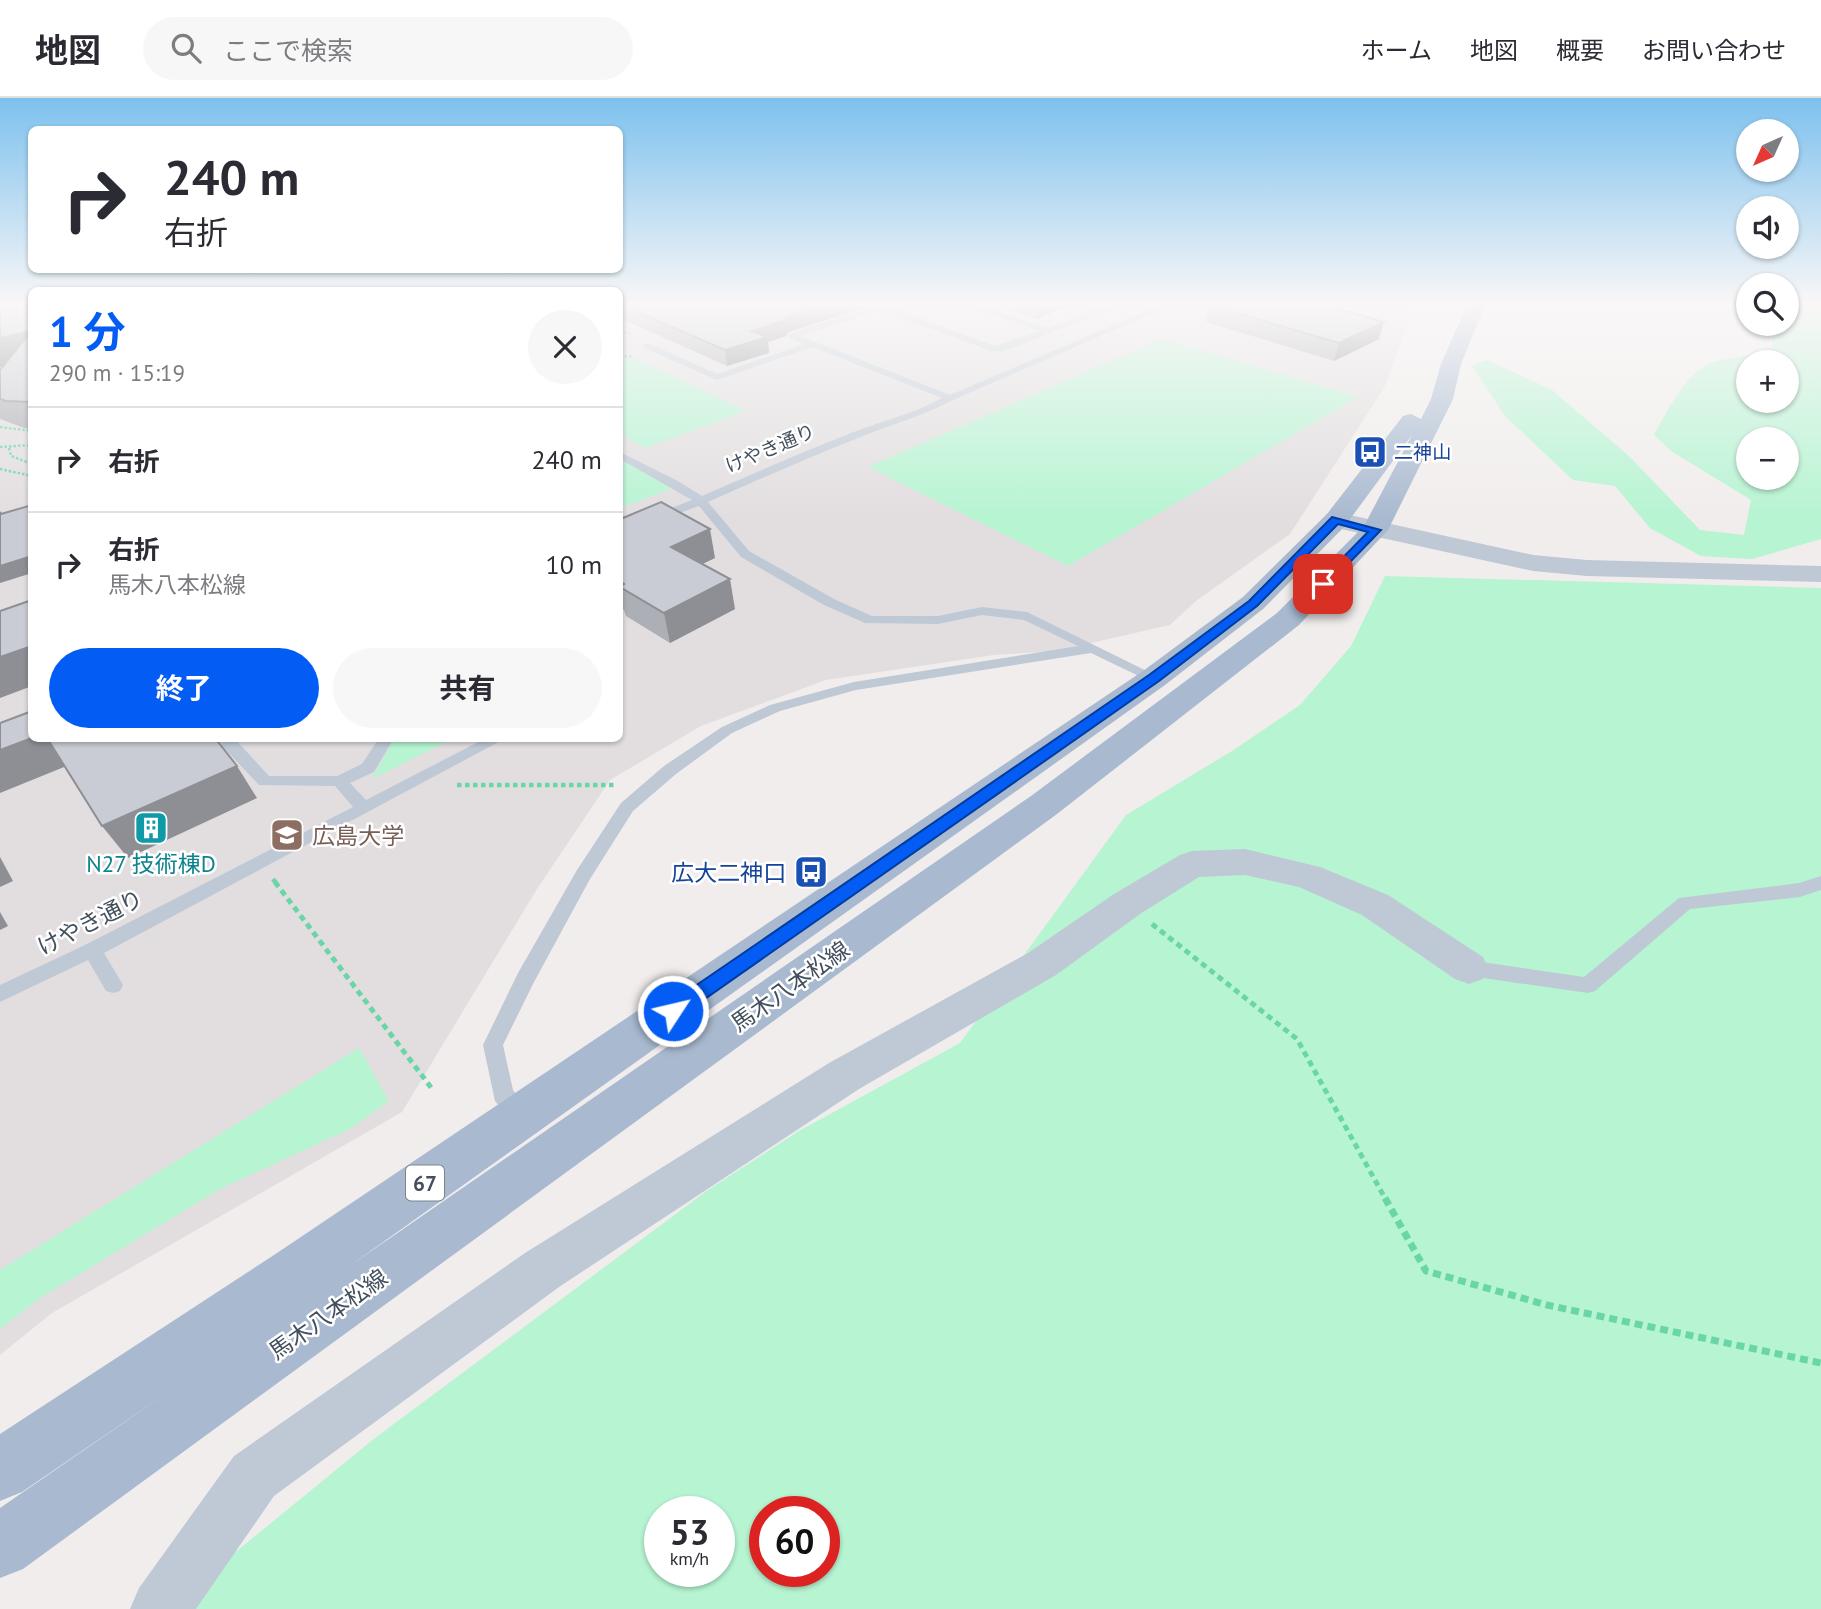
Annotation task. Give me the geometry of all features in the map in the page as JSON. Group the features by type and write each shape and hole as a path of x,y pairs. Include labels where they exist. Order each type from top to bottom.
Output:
{"main road":[{"name":"馬木八本松線","path":"0,1470 293,1274 1154,678 1356,525 1444,376"},
{"name":"馬木八本松線","path":"0,1546 1044,805 1288,619 1442,398 1448,376"}],"street":[{"path":"1356,525 1532,563 1587,568 1821,575"},
{"path":"160,1609 254,1476 542,1270 844,1076 1042,964 1127,904 1192,864 1245,862 1307,876 1375,905 1469,968"}],"lane":[{"path":"893,376 950,398"},
{"name":"けやき通り","path":"623,531 701,501 794,459 902,417 926,411 1003,376"},
{"path":"623,457 674,483 701,501 744,554 829,602 870,620 938,621 982,611 1027,616 1154,678"},
{"path":"520,1116 503,1094 493,1045 525,979 583,875 627,807 652,786 727,730 775,708 854,686 1094,648"},
{"path":"229,743 265,781 339,781 368,768 384,742"},
{"name":"けやき通り","path":"0,994 92,950 491,742"},
{"path":"339,781 364,809"},
{"path":"1469,968 1588,985 1685,904 1800,890 1821,883"},
{"path":"92,950 113,985"}],"path":[{"path":"0,427 28,430"},
{"path":"0,447 28,446"},
{"path":"9,448 11,456 28,462"},
{"path":"0,469 28,475"},
{"path":"456,785 652,786"},
{"path":"289,899 433,1090"},
{"path":"1127,904 1297,1039 1426,1271 1547,1305 1821,1363"}],"shaded area":[{"name":"広島大学","path":"0,376 28,376 28,742 623,742 623,376 1389,376 1384,388 1290,534 1196,601 1170,625 1056,651 994,655 826,680 701,726 610,780 537,889 402,1112 52,1313 0,1355"}],"green space":[{"path":"623,376 670,376 746,411 645,448 623,436"},
{"path":"1078,376 1285,376 1358,397 1068,566 868,467"},
{"path":"1478,376 1521,376 1552,390 1630,457 1700,530 1744,535 1751,500 1671,451 1654,435 1678,394 1693,376 1736,376 1736,413 1799,413 1799,376 1821,376 1821,539 1752,559 1701,556 1650,528 1615,486 1573,480 1505,416"},
{"path":"623,460 671,489 623,507"},
{"path":"1385,576 1821,588 1821,1609 181,1609 205,1577 375,1438 708,1190 799,1131 960,1043 1126,815 1232,751 1300,705 1351,646"},
{"path":"392,742 446,742 372,779"},
{"path":"359,1048 389,1101 350,1129 220,1189 37,1300 0,1329 0,1270"}],"building":[{"path":"0,376 28,376 28,402 0,399"},
{"path":"661,502 710,529 671,547 730,579 664,613 623,589 623,518"},
{"path":"28,506 28,557 0,566 0,512 1,514"},
{"path":"28,601 28,647 0,657 0,611"},
{"path":"28,712 28,740 0,750 0,723"},
{"path":"50,742 218,742 237,766 102,826"}],"place":[{"name":"二神山","path":"1370,452"},
{"name":"N27 技術棟D","path":"151,828"},
{"name":"広島大学","path":"287,835"},
{"name":"広大二神口","path":"811,872"}],"route":[{"path":"673,1011 1154,678 1253,603 1336,520 1376,530 1323,584"}]}
